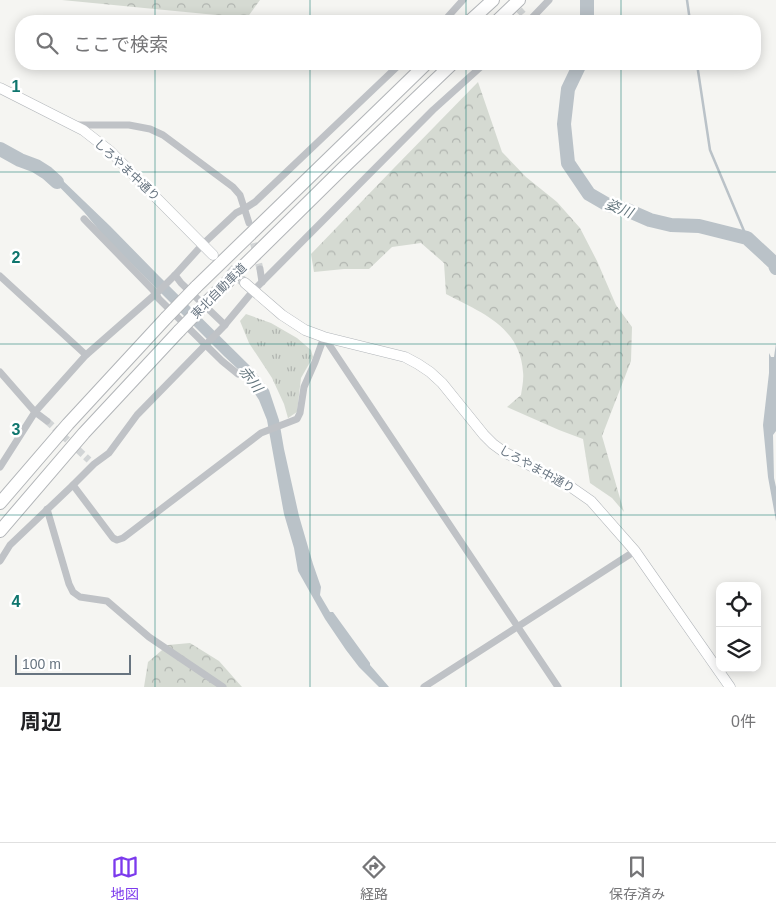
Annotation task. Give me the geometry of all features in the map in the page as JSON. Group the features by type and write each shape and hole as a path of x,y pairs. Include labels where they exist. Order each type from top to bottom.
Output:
{"highway":[{"path":"477,15 493,0"},
{"path":"503,15 519,0"},
{"name":"東北自動車道","path":"0,503 68,424 196,287 420,70"},
{"name":"東北自動車道","path":"0,531 84,433 179,331 342,169 446,70"}],"street":[{"path":"449,15 463,0"},
{"path":"535,15 549,0"},
{"path":"0,466 35,412 86,355 157,293 203,244 236,213 254,202 394,70"},
{"path":"0,561 10,545 73,485 91,462 109,453 138,415 224,326 253,291 433,110 477,70"},
{"name":"しろやま中通り","path":"0,88 75,125 110,151 213,255"},
{"path":"75,125 129,124 150,129 163,135 233,187 240,195 249,223"},
{"path":"84,220 222,361 238,374"},
{"path":"260,269 262,282"},
{"path":"175,275 224,326"},
{"path":"0,276 86,355"},
{"name":"しろやま中通り","path":"245,283 282,316 305,330 324,337 405,357 430,372 442,383 493,444 504,452 580,492 591,501 636,551 730,687"},
{"path":"73,485 113,538 117,540 123,538 261,433 297,418 300,413 304,387 324,337"},
{"path":"324,337 558,687"},
{"path":"0,372 35,412 47,421"},
{"path":"47,509 73,592 80,597 107,602 149,637 223,687"},
{"path":"424,687 636,551"}],"green space":[{"path":"62,0 260,0 249,15 216,15"},
{"path":"478,82 502,152 526,177 557,202 580,228 616,305 632,327 631,361 602,436 624,512 612,498 590,483 583,439 507,407 521,395 523,383 520,356 514,343 496,322 485,314 446,294 444,263 421,243 392,247 369,269 314,272 311,254"},
{"path":"246,314 271,323 297,338 311,350 313,357 301,378 297,412 288,418 272,378 249,343 240,321"},
{"path":"190,643 219,661 242,687 144,687 148,662 168,645"}],"water":[{"path":"40,167 58,176 110,226 251,367 269,390 279,420 299,516 321,587 320,595 330,612 333,612 370,665 389,687 379,687 359,667 325,619 298,571 294,548 284,514 267,420 259,400 240,371 103,235 84,212"},
{"path":"776,343 776,431 773,435 776,521 768,477 763,425 769,373 769,353 771,357 774,357"}],"waterway":[{"name":"姿川","path":"587,0 587,15"},
{"path":"687,0 689,15"},
{"name":"姿川","path":"577,70 568,89 564,124 568,163 589,194 608,205 627,210 650,220 671,225 699,226 747,238 774,263 776,268"},
{"path":"698,70 710,150 747,238"},
{"name":"赤川","path":"0,149 36,166 57,182"}],"tunnel":[{"path":"512,2 523,14"},
{"path":"251,233 260,269"},
{"path":"217,259 245,283"},
{"path":"47,421 89,460"}]}
